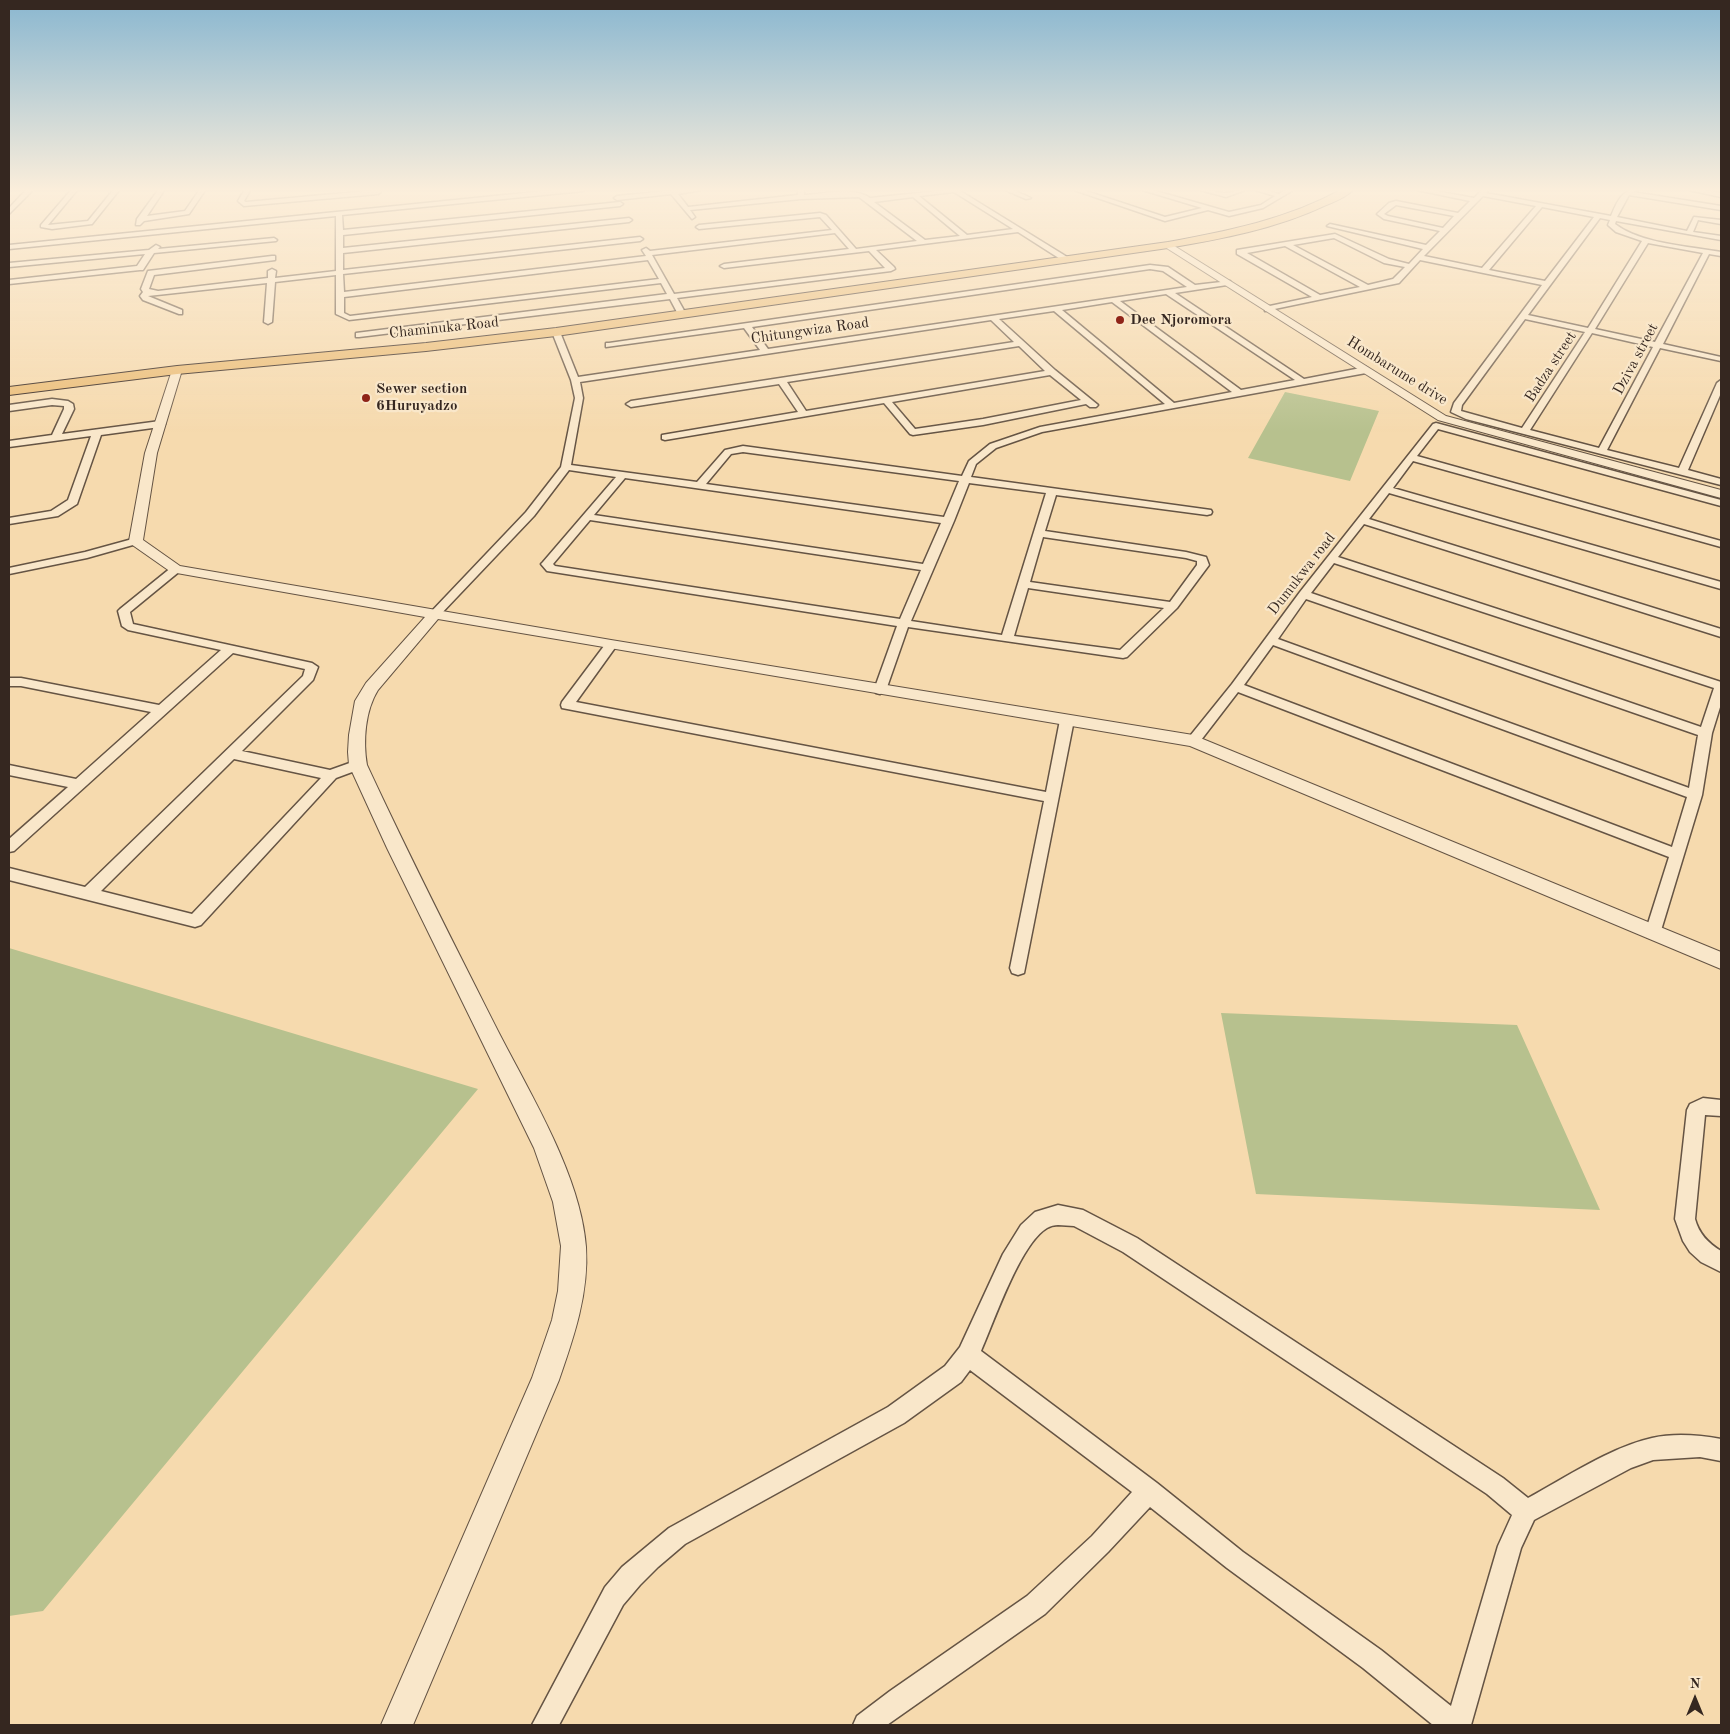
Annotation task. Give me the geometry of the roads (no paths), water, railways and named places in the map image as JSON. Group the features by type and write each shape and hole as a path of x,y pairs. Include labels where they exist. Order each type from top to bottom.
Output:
{"main road":[{"name":"Chaminuka Road","path":"9,391 176,370 426,347 556,332 997,270"}],"street":[{"path":"9,282 122,270"},
{"path":"176,270 151,273 144,296 179,312"},
{"path":"268,322 272,270"},
{"path":"146,292 158,293 338,272 397,270"},
{"path":"340,295 465,270"},
{"path":"656,270 682,314"},
{"path":"359,335 891,270 910,282"},
{"path":"608,345 1130,270"},
{"path":"1166,270 1194,288"},
{"name":"Hombarume drive","path":"1206,270 1442,418 1721,494"},
{"path":"1270,270 1318,298"},
{"path":"1335,270 1367,287"},
{"path":"1268,309 1396,281 1406,270"},
{"path":"1479,270 1547,284"},
{"path":"1558,270 1457,405 1456,412 1469,417 1721,482"},
{"name":"Badza street","path":"1525,431 1629,270"},
{"name":"Dziva street","path":"1602,451 1698,270"},
{"path":"338,272 340,314 349,318 663,281"},
{"path":"735,280 740,287"},
{"name":"Chitungwiza Road","path":"575,380 1227,283"},
{"path":"1168,292 1303,382"},
{"path":"1114,300 1240,394"},
{"path":"1056,309 1172,406"},
{"path":"1524,316 1721,359"},
{"path":"993,318 1052,372 1107,417"},
{"path":"747,326 766,352"},
{"path":"396,1725 551,1368 572,1290 574,1259 573,1234 560,1186 544,1145 396,848 358,765 356,752 357,736 363,700 372,687 436,614 530,514 566,467 579,398 575,380 556,332"},
{"path":"631,404 782,382 1021,343"},
{"path":"136,541 151,453 176,370"},
{"path":"880,690 904,623 972,463 993,446 1040,430 1366,370"},
{"path":"665,437 1052,372"},
{"path":"782,382 804,414"},
{"path":"1682,472 1721,383"},
{"path":"886,400 914,432 983,422 1089,401"},
{"path":"9,408 52,402 68,404 69,409 56,437"},
{"path":"9,444 160,424"},
{"name":"Dumukwa road","path":"1194,742 1304,594 1436,426 1721,503"},
{"path":"9,521 54,514 73,502 97,432"},
{"path":"699,486 728,452 743,449 1207,512"},
{"path":"1412,458 1721,544"},
{"path":"566,467 949,520"},
{"path":"622,476 547,564 552,569 1007,639 1123,654 1173,606 1203,565 1202,559 1186,555 1038,533"},
{"path":"1386,489 1721,586"},
{"path":"1007,639 1052,491"},
{"path":"588,517 927,568"},
{"path":"1362,520 1721,632"},
{"path":"136,541 176,570 1194,742 1721,961"},
{"path":"9,570 87,556 136,541"},
{"path":"1332,560 1721,686 1706,733 1695,795 1653,933"},
{"path":"88,894 309,677 312,667 128,626 124,611 176,570"},
{"path":"1023,584 1173,606"},
{"path":"1304,594 1706,733"},
{"path":"1270,640 1695,795"},
{"path":"611,645 567,705 1052,798"},
{"path":"9,847 231,648"},
{"path":"9,682 21,682 161,710"},
{"path":"1236,687 1676,854"},
{"path":"1018,968 1067,720"},
{"path":"230,753 331,775"},
{"path":"9,874 195,921 331,775 358,765"},
{"path":"9,770 79,784"},
{"path":"1721,1108 1703,1106 1696,1110 1686,1219 1687,1229 1698,1247 1706,1255 1721,1262"},
{"path":"546,1725 614,1596 650,1558 697,1524 791,1475 896,1414 953,1374 968,1355 1000,1280 1028,1232 1042,1219 1058,1215 1076,1217 1130,1244 1495,1486 1526,1512"},
{"path":"968,1355 1149,1491 1236,1560 1372,1660 1453,1725"},
{"path":"1458,1725 1510,1546 1526,1512 1626,1458 1653,1449 1700,1446 1721,1450"},
{"path":"866,1725 1036,1605 1121,1523 1149,1491"}],"place":[{"name":"Dee Njoromora","path":"1120,320"},
{"name":"Sewer section 6Huruyadzo","path":"366,398"}]}
